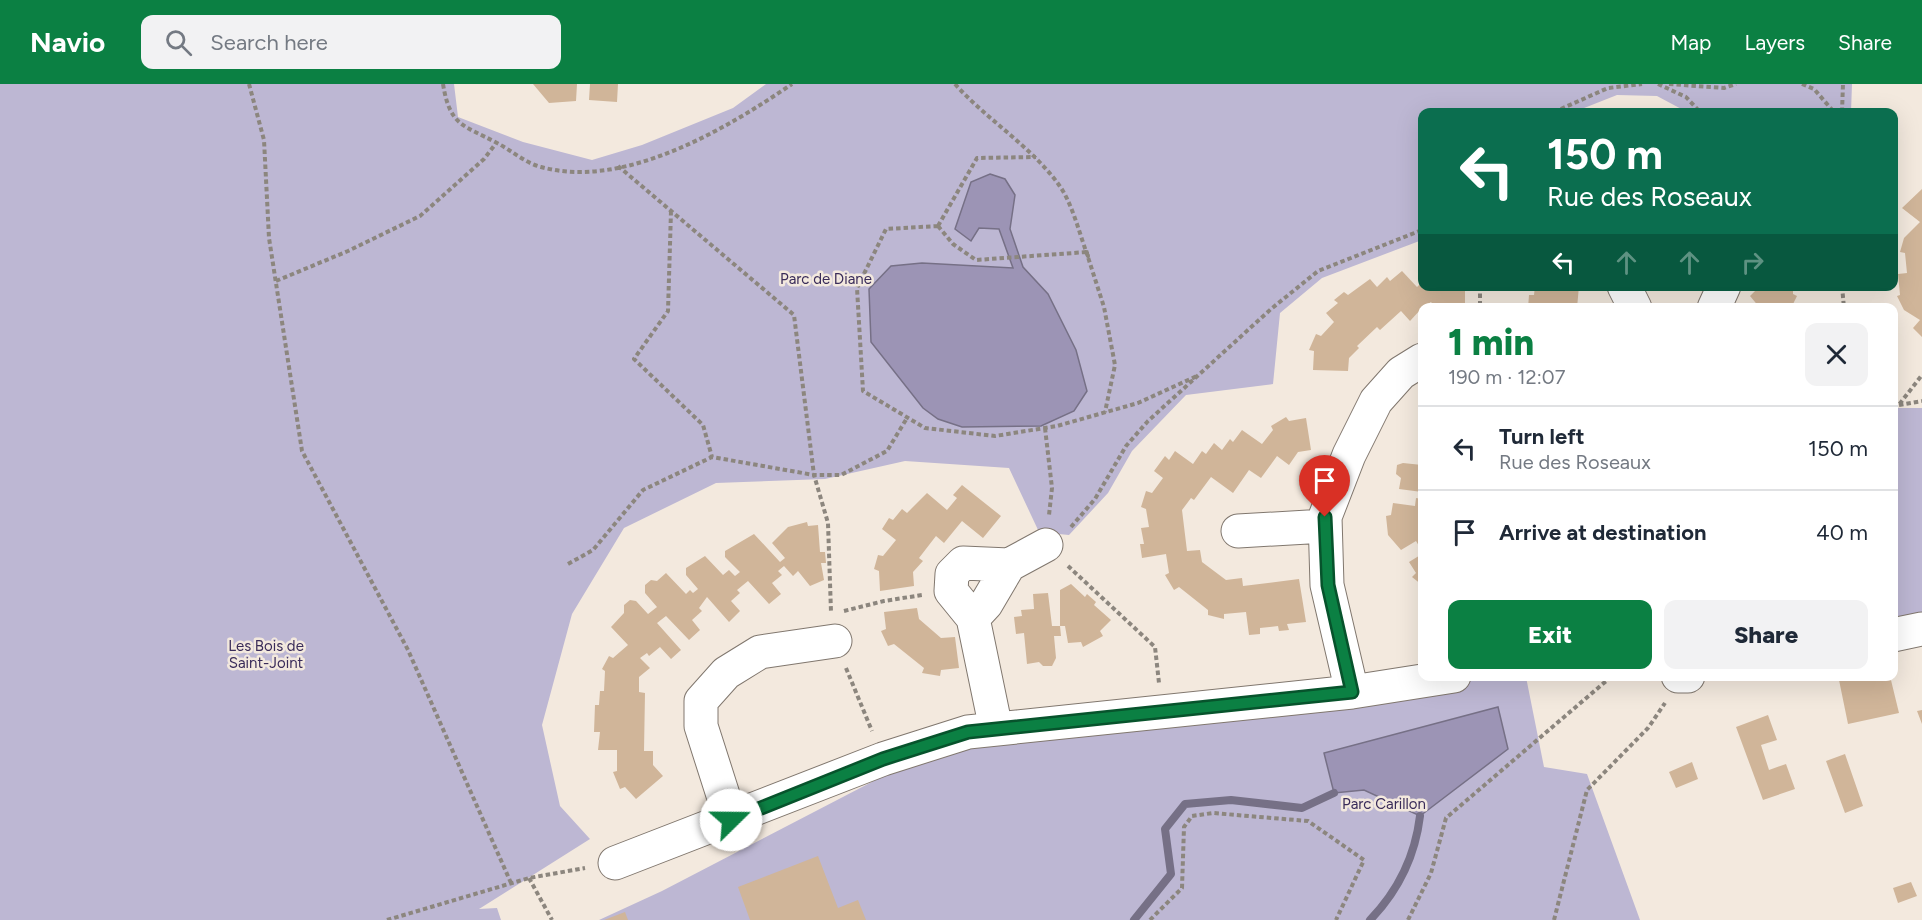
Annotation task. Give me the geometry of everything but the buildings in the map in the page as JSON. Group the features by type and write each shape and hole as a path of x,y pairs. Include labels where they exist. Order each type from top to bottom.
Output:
{"street":[{"path":"1352,692 1328,585 1325,517 1349,455 1376,401 1401,373 1418,362"},
{"path":"1238,531 1325,526"},
{"path":"996,729 974,618 951,591 952,574 963,563 1009,565 1046,545"},
{"path":"974,618 986,604 1009,565"},
{"path":"1898,634 1922,629"},
{"path":"731,820 701,726 701,701 726,673 760,652 835,641"},
{"path":"615,863 731,820 883,759 968,732 1352,692 1422,681"}],"path":[{"path":"249,84 264,140 268,238 302,451 408,650 511,883"},
{"path":"443,84 446,99 458,124 497,142 538,167 580,174 652,159 736,122 792,84"},
{"path":"955,84 977,108 1036,157 1061,186 1087,253 1104,307 1115,364 1105,412"},
{"path":"1563,108 1608,88 1642,84"},
{"path":"1658,84 1686,97 1696,108"},
{"path":"1670,84 1724,88 1736,84"},
{"path":"1802,84 1814,88 1831,108"},
{"path":"1842,108 1843,84"},
{"path":"276,281 348,251 420,216 484,159 497,142"},
{"path":"938,225 977,158 1036,157"},
{"path":"618,166 794,315 814,475 828,523 832,615 884,601 951,591"},
{"path":"672,211 668,311 634,359 703,425 712,457"},
{"path":"938,225 953,244 976,260 1087,253"},
{"path":"938,225 886,229 857,288 863,391 907,418 925,428 995,436 1045,428 1138,403 1197,375"},
{"path":"1046,545 1076,524 1100,491 1126,446 1148,421 1197,375 1318,271 1418,233"},
{"path":"1898,404 1922,375"},
{"path":"1898,406 1922,401"},
{"path":"568,564 592,550 643,490 712,457 814,475 841,475 887,451 907,418"},
{"path":"1045,428 1052,488 1046,545"},
{"path":"1046,545 1155,647 1163,712"},
{"path":"835,641 883,759"},
{"path":"1408,920 1431,873 1446,818 1606,681"},
{"path":"1554,920 1587,790 1648,728 1679,681"},
{"path":"1150,920 1182,888 1185,827 1192,816 1213,813 1308,821 1364,860 1336,920"},
{"path":"387,920 529,878 615,863"},
{"path":"529,878 552,920"}],"green space":[{"path":"0,84 454,84 458,117 523,142 592,160 642,145 733,108 766,84 1852,84 1851,108 1680,108 1657,96 1617,95 1584,108 1418,108 1418,242 1322,278 1280,313 1273,384 1186,395 1132,451 1108,493 1069,535 1039,532 1009,468 905,461 825,479 716,483 624,528 572,614 542,725 560,806 590,839 479,909 497,908 501,920 0,920"},
{"path":"1898,408 1922,408 1922,613 1898,618"},
{"name":"Parc Carillon","path":"1418,680 1527,681 1544,767 1587,774 1640,920 599,920 662,891 968,732"}],"shaded area":[{"path":"990,174 1005,179 1015,195 1010,229 1023,267 1048,294 1076,350 1087,391 1074,411 1041,426 962,427 938,419 923,408 871,342 869,289 891,266 922,263 1013,268 999,229 979,228 971,241 955,229 971,182"},
{"path":"1498,707 1508,749 1420,816 1364,790 1334,793 1324,753"}],"waterway":[{"path":"1134,920 1171,874 1165,829 1185,804 1231,800 1302,808 1334,793"},
{"path":"1370,920 1389,897 1404,872 1410,859 1420,816"}],"route":[{"path":"731,820 883,759 968,732 1352,692 1328,585 1325,517"}],"park label":[{"name":"Parc de Diane","path":"826,279"},
{"name":"Les Bois de Saint-Joint","path":"266,654"}]}
